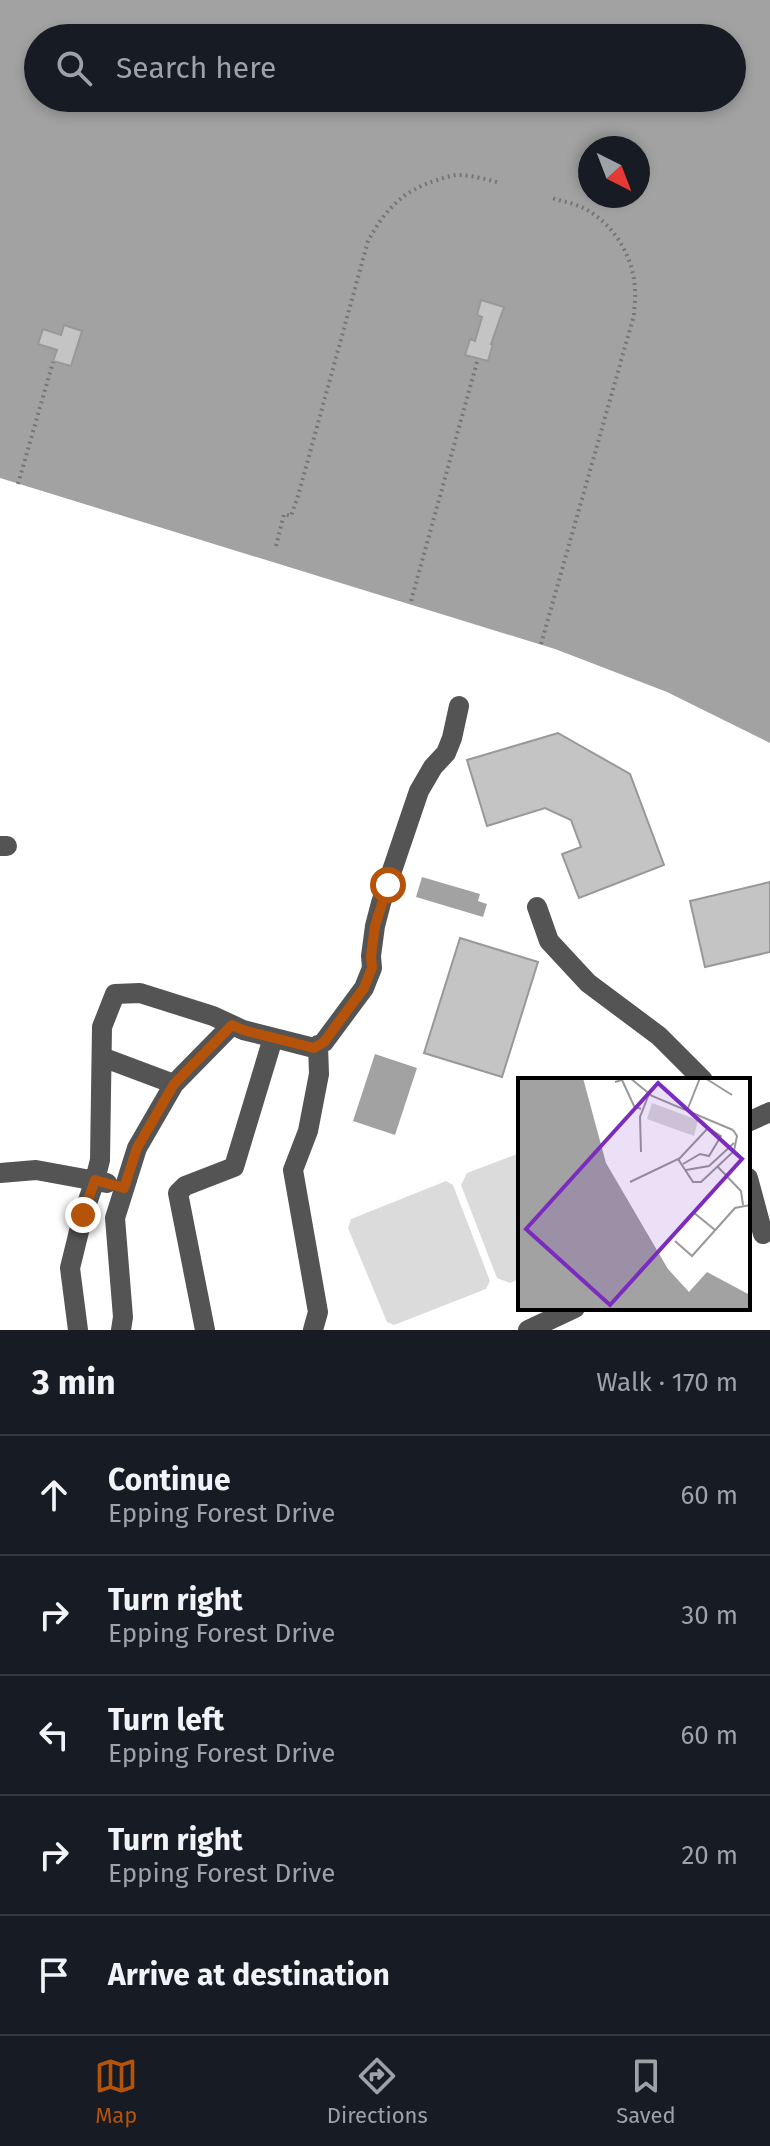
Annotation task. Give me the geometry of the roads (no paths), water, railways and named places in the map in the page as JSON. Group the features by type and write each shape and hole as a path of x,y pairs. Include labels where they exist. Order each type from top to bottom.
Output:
{"street":[{"path":"78,1330 70,1268 100,1160 102,1027 115,994 140,993 213,1016 243,1030 314,1048 324,1042 364,988 372,968 375,926 381,903 419,791 433,767 446,753 459,706"},
{"path":"537,907 549,941 588,983 659,1036 701,1078"},
{"path":"121,1330 123,1317 115,1218 137,1148 174,1084 232,1025"},
{"path":"205,1330 178,1193 185,1186 234,1167 273,1038"},
{"path":"313,1330 318,1312 293,1170 308,1131 319,1074 318,1045"},
{"path":"102,1057 174,1084"},
{"path":"750,1121 770,1112"},
{"path":"0,1173 36,1170 124,1188"},
{"path":"750,1188 760,1235"},
{"path":"528,1330 571,1310"}]}
